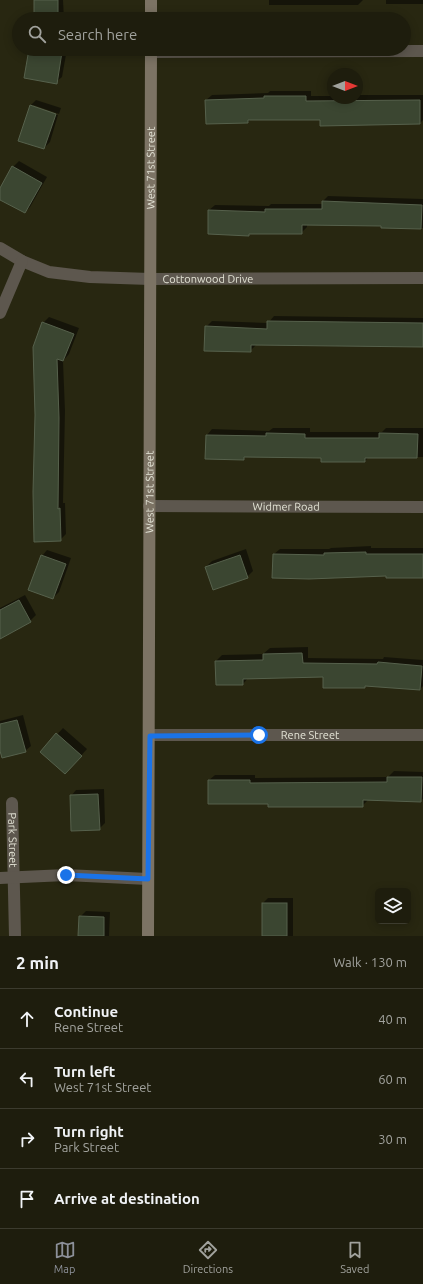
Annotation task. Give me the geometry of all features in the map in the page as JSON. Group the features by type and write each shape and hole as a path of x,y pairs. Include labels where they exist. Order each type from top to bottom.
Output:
{"street":[{"path":"151,0 151,12"},
{"path":"411,51 423,51"},
{"name":"West 71st Street","path":"148,936 150,736 149,506 151,56"},
{"name":"Cottonwood Drive","path":"0,248 22,261 49,272 90,277 150,280 423,278"},
{"path":"0,313 22,261"},
{"name":"Widmer Road","path":"149,506 423,507"},
{"name":"Rene Street","path":"150,736 423,735"},
{"name":"Park Street","path":"12,803 15,936"},
{"name":"Park Street","path":"0,878 66,875 148,879"}],"building":[{"path":"34,0 58,0 58,12 34,12"},
{"path":"28,56 61,56 57,84 24,78"},
{"path":"264,96 306,96 306,101 327,101 327,104 363,104 363,100 420,100 420,124 320,126 320,120 248,120 248,123 206,124 205,100 264,98"},
{"path":"30,105 56,114 44,149 18,141"},
{"path":"12,166 42,183 25,213 0,200 0,188"},
{"path":"322,201 422,205 421,229 381,228 381,226 302,225 302,234 249,234 249,236 208,234 208,210 265,212 265,209 322,209"},
{"path":"267,321 423,323 423,347 251,345 251,352 204,351 205,326 267,329"},
{"path":"42,322 74,334 63,361 57,359 59,418 58,509 60,508 61,541 34,542 33,492 35,415 33,347"},
{"path":"266,433 305,434 305,438 379,438 379,433 418,434 417,458 365,458 365,462 321,462 321,458 244,457 244,460 205,459 206,435 266,436"},
{"path":"366,552 366,554 423,554 423,578 386,578 386,576 309,579 272,578 273,554 324,555 324,553"},
{"path":"41,555 66,564 53,599 28,590"},
{"path":"240,555 248,578 213,590 205,567"},
{"path":"19,600 31,622 0,639 0,610"},
{"path":"302,653 303,663 377,664 378,662 422,666 420,690 365,686 365,688 323,688 323,677 243,679 243,685 216,685 215,661 263,660 263,654"},
{"path":"17,720 26,752 2,758 0,751 0,724"},
{"path":"56,733 82,756 65,774 40,752"},
{"path":"387,777 422,777 421,802 363,800 363,807 268,807 268,804 208,804 208,780 250,780 250,783 387,782"},
{"path":"98,794 100,830 71,831 70,795"},
{"path":"262,903 287,903 287,936 262,936"},
{"path":"79,916 104,917 104,936 78,936"}],"route":[{"path":"66,875 148,879 150,736 259,735"}]}
